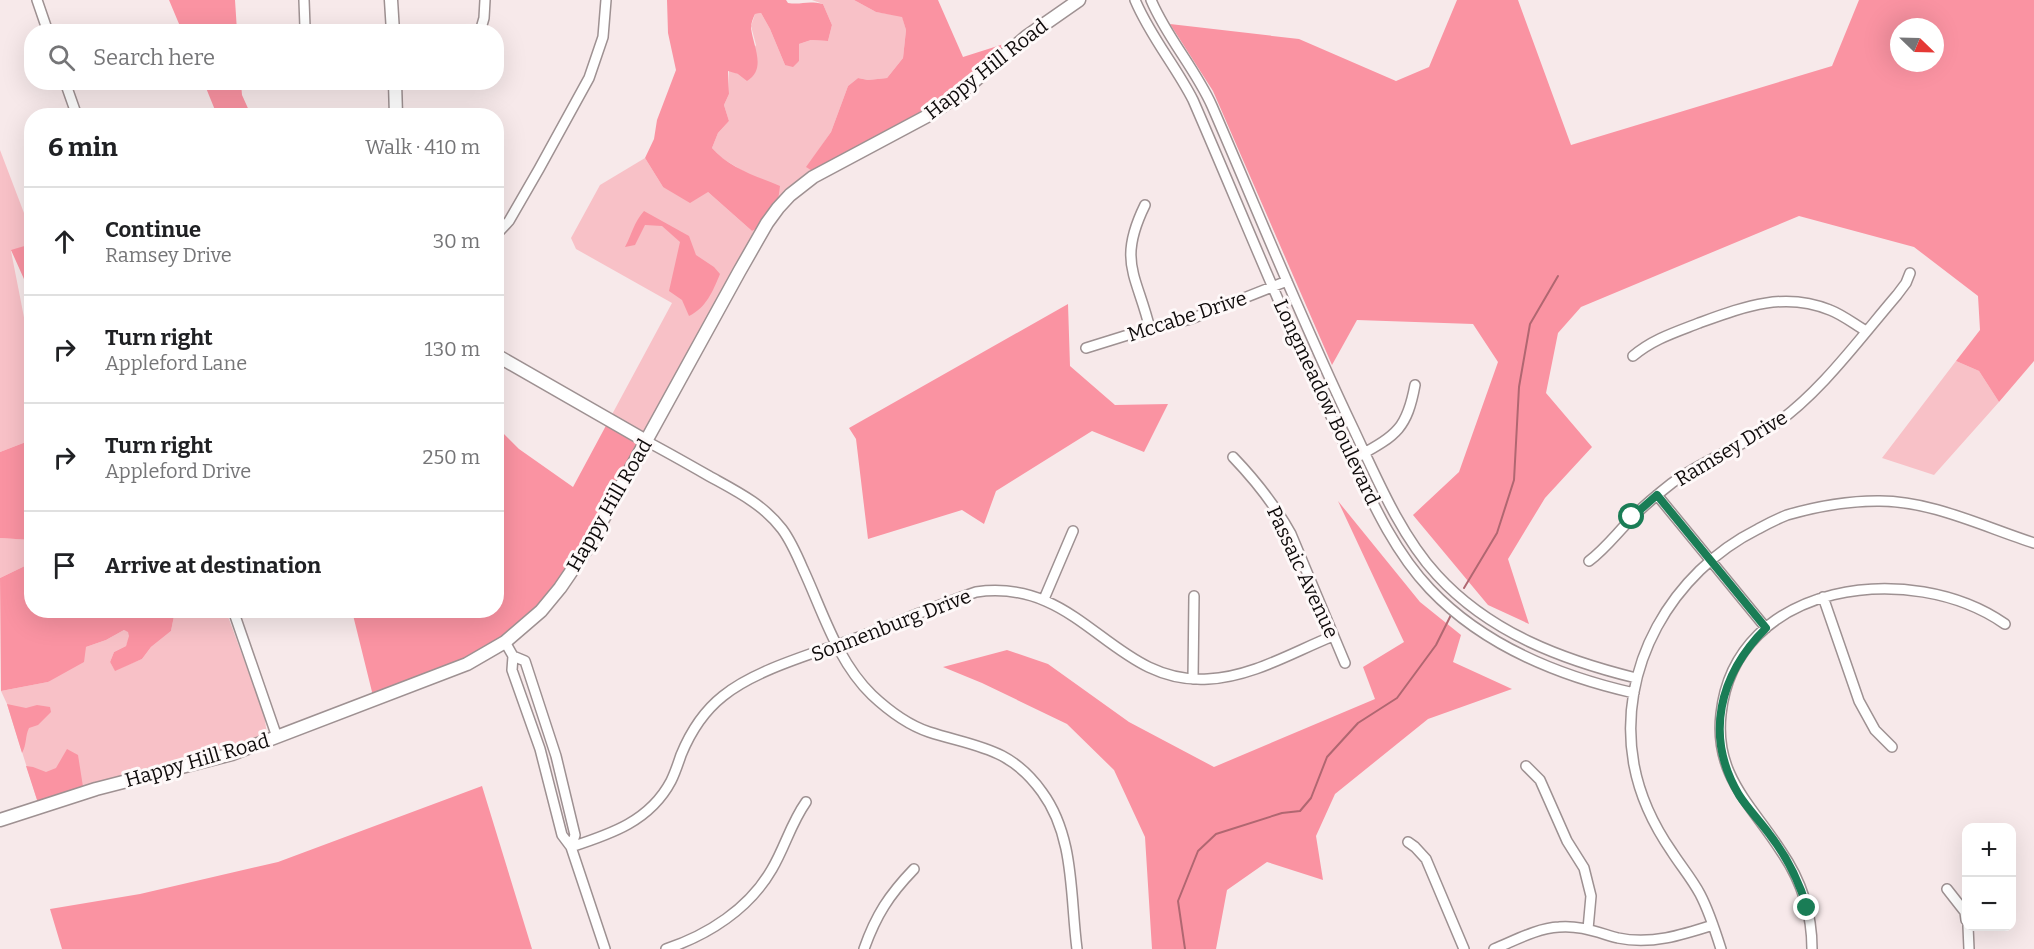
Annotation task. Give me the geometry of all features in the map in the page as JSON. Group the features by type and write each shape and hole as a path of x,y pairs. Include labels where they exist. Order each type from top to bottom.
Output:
{"street":[{"path":"37,0 45,24"},
{"path":"304,0 305,24"},
{"path":"391,0 392,24"},
{"path":"482,24 485,0"},
{"path":"504,226 539,169 589,78 603,37 606,0"},
{"name":"Happy Hill Road","path":"0,820 96,789 232,754 439,676 487,654 505,642 541,611 570,574 767,223 790,195 813,177 931,114 958,95 1026,37 1079,0"},
{"name":"Longmeadow Boulevard","path":"1135,0 1145,23 1181,76 1193,100 1313,378 1352,460 1400,551 1430,590 1487,635 1538,663 1590,682 1634,693"},
{"name":"Longmeadow Boulevard","path":"1151,0 1165,30 1200,81 1324,369 1364,453 1412,543 1438,576 1461,597 1495,622 1533,644 1568,659 1636,678"},
{"path":"68,90 74,108"},
{"path":"395,90 396,108"},
{"path":"1145,205 1133,234 1131,263 1132,276 1150,329"},
{"name":"Ramsey Drive","path":"1588,561 1604,549 1632,517 1657,495 1691,470 1756,436 1793,410 1813,392 1898,295 1910,273"},
{"name":"Mccabe Drive","path":"1086,348 1191,319 1287,281"},
{"path":"1633,356 1656,340 1732,311 1783,300 1815,304 1835,312 1866,331"},
{"path":"504,360 751,499 775,520 792,543 836,645 858,680 873,695 897,715 929,732 981,745 998,753 1024,771 1043,792 1057,820 1070,868 1077,949"},
{"path":"1352,460 1388,440 1402,425 1415,385"},
{"name":"Passaic Avenue","path":"1233,457 1271,500 1291,534 1345,663"},
{"path":"1657,495 1766,628"},
{"path":"1721,949 1700,894 1661,835 1646,804 1636,774 1632,745 1631,726 1636,678 1653,634 1665,612 1686,584 1709,560 1747,534 1786,516 1848,503 1895,502 1929,508 2034,543"},
{"path":"1044,599 1073,531"},
{"path":"1812,949 1807,908 1798,882 1783,853 1734,785 1720,742 1721,713 1728,682 1742,655 1766,628 1791,611 1823,597 1842,592 1878,588 1921,590 1985,611 2005,624"},
{"name":"Sonnenburg Drive","path":"571,847 620,830 632,823 656,802 671,780 690,737 710,708 722,697 758,675 976,592 1004,590 1044,599 1077,617 1142,664 1166,674 1193,679 1242,673 1333,636"},
{"path":"1193,679 1194,596"},
{"path":"1823,597 1862,708 1875,730 1892,747"},
{"path":"236,618 277,737"},
{"path":"505,642 513,656 512,669 540,749 562,835 571,847 605,949"},
{"path":"513,656 525,661 556,756 575,835 571,847"},
{"path":"1526,766 1540,780 1567,841 1584,868 1591,896 1588,929"},
{"path":"666,949 710,930 735,913 749,899 772,870 806,802"},
{"path":"1408,842 1420,852 1425,860 1464,949"},
{"path":"865,949 877,915 886,900 914,869"},
{"path":"1947,889 1962,908"},
{"path":"1494,949 1545,929 1559,927 1588,929 1619,938 1650,940 1713,925"},
{"path":"1968,931 1969,949"}],"shaded area":[{"path":"169,0 235,0 237,24 179,24"},
{"path":"667,0 786,0 788,3 817,3 823,4 832,25 828,41 811,40 799,44 799,61 793,67 785,65 761,13 755,14 751,28 758,64 756,70 747,81 738,74 728,71 729,94 724,105 729,121 718,133 712,148 726,161 780,186 774,213 766,222 752,231 708,192 690,203 663,187 645,158 654,139 657,120 676,70 668,33"},
{"path":"812,0 854,0 876,12 902,16 906,30 903,58 887,78 868,80 858,78 848,86 831,132 807,167 817,174 778,208 743,171 720,157 712,148 718,133 729,121 724,105 729,94 729,70 738,74 756,45 751,26 755,14 761,13 785,65 799,61 799,44 811,40 828,41 832,25 823,4"},
{"path":"854,0 938,0 963,57 1026,37 958,95 817,174 806,167 831,132 848,86 858,78 868,80 887,78 903,58 906,30 902,17 876,12"},
{"path":"1457,0 1518,0 1571,145 1832,66 1859,0 2034,0 2034,361 1999,402 1979,371 1956,361 1980,330 1978,296 1914,247 1799,216 1581,307 1558,333 1546,393 1592,447 1545,498 1508,559 1529,624 1488,605 1413,515 1459,472 1498,362 1473,324 1357,320 1332,365 1213,91 1170,24 1299,39 1396,81 1429,67"},
{"path":"207,90 242,90 248,108 214,108"},
{"path":"0,150 24,213 24,246 11,251 24,317 24,443 0,452"},
{"path":"645,158 663,187 708,192 752,231 767,223 646,441 609,420 672,303 576,249 571,238 600,185"},
{"path":"644,211 689,236 696,255 720,274 712,293 704,304 689,316 682,300 669,291 680,242 662,226 645,225 635,245 625,247 635,224"},
{"path":"24,246 24,279 11,250"},
{"path":"1068,304 1070,366 1115,405 1168,404 1144,452 1092,431 996,491 984,524 962,510 868,539 856,439 849,428"},
{"path":"1956,361 1979,371 1999,402 1934,475 1882,458"},
{"path":"609,420 646,441 576,564 505,642 374,700 354,618 504,618 504,434 519,449 573,487"},
{"path":"24,443 24,540 0,538 0,452"},
{"path":"1338,501 1420,602 1461,635 1453,662 1512,689 1428,719 1335,794 1316,836 1323,880 1267,862 1227,890 1216,949 1152,949 1145,837 1114,770 1067,724 943,667 1007,650 1048,664 1129,722 1214,767 1375,699 1363,667 1404,642"},
{"path":"0,538 24,540 24,566 0,578"},
{"path":"24,566 24,618 174,618 171,631 151,647 142,659 115,671 110,662 114,652 126,646 129,636 124,630 86,647 84,662 48,682 1,691 0,578"},
{"path":"174,618 229,618 264,714 268,741 39,806 1,691 48,682 86,647 124,630 128,631 130,636 126,646 114,652 110,662 115,670 142,659 151,647 171,631"},
{"path":"7,704 26,708 37,705 50,707 51,712 38,725 29,728 22,753"},
{"path":"67,749 78,755 84,793 39,806 26,766 46,772 56,768"},
{"path":"482,786 532,949 62,949 50,909 140,894 278,862"}],"waterway":[{"path":"1464,588 1497,533 1514,480 1519,387 1530,324 1558,276"},
{"path":"1185,949 1178,901 1198,851 1216,834 1282,813 1300,811 1311,798 1327,757 1358,723 1397,698 1436,645 1451,615"}],"route":[{"path":"1632,517 1657,495 1766,628 1742,655 1728,682 1721,713 1720,742 1734,785 1783,853 1802,890 1807,908"}]}
